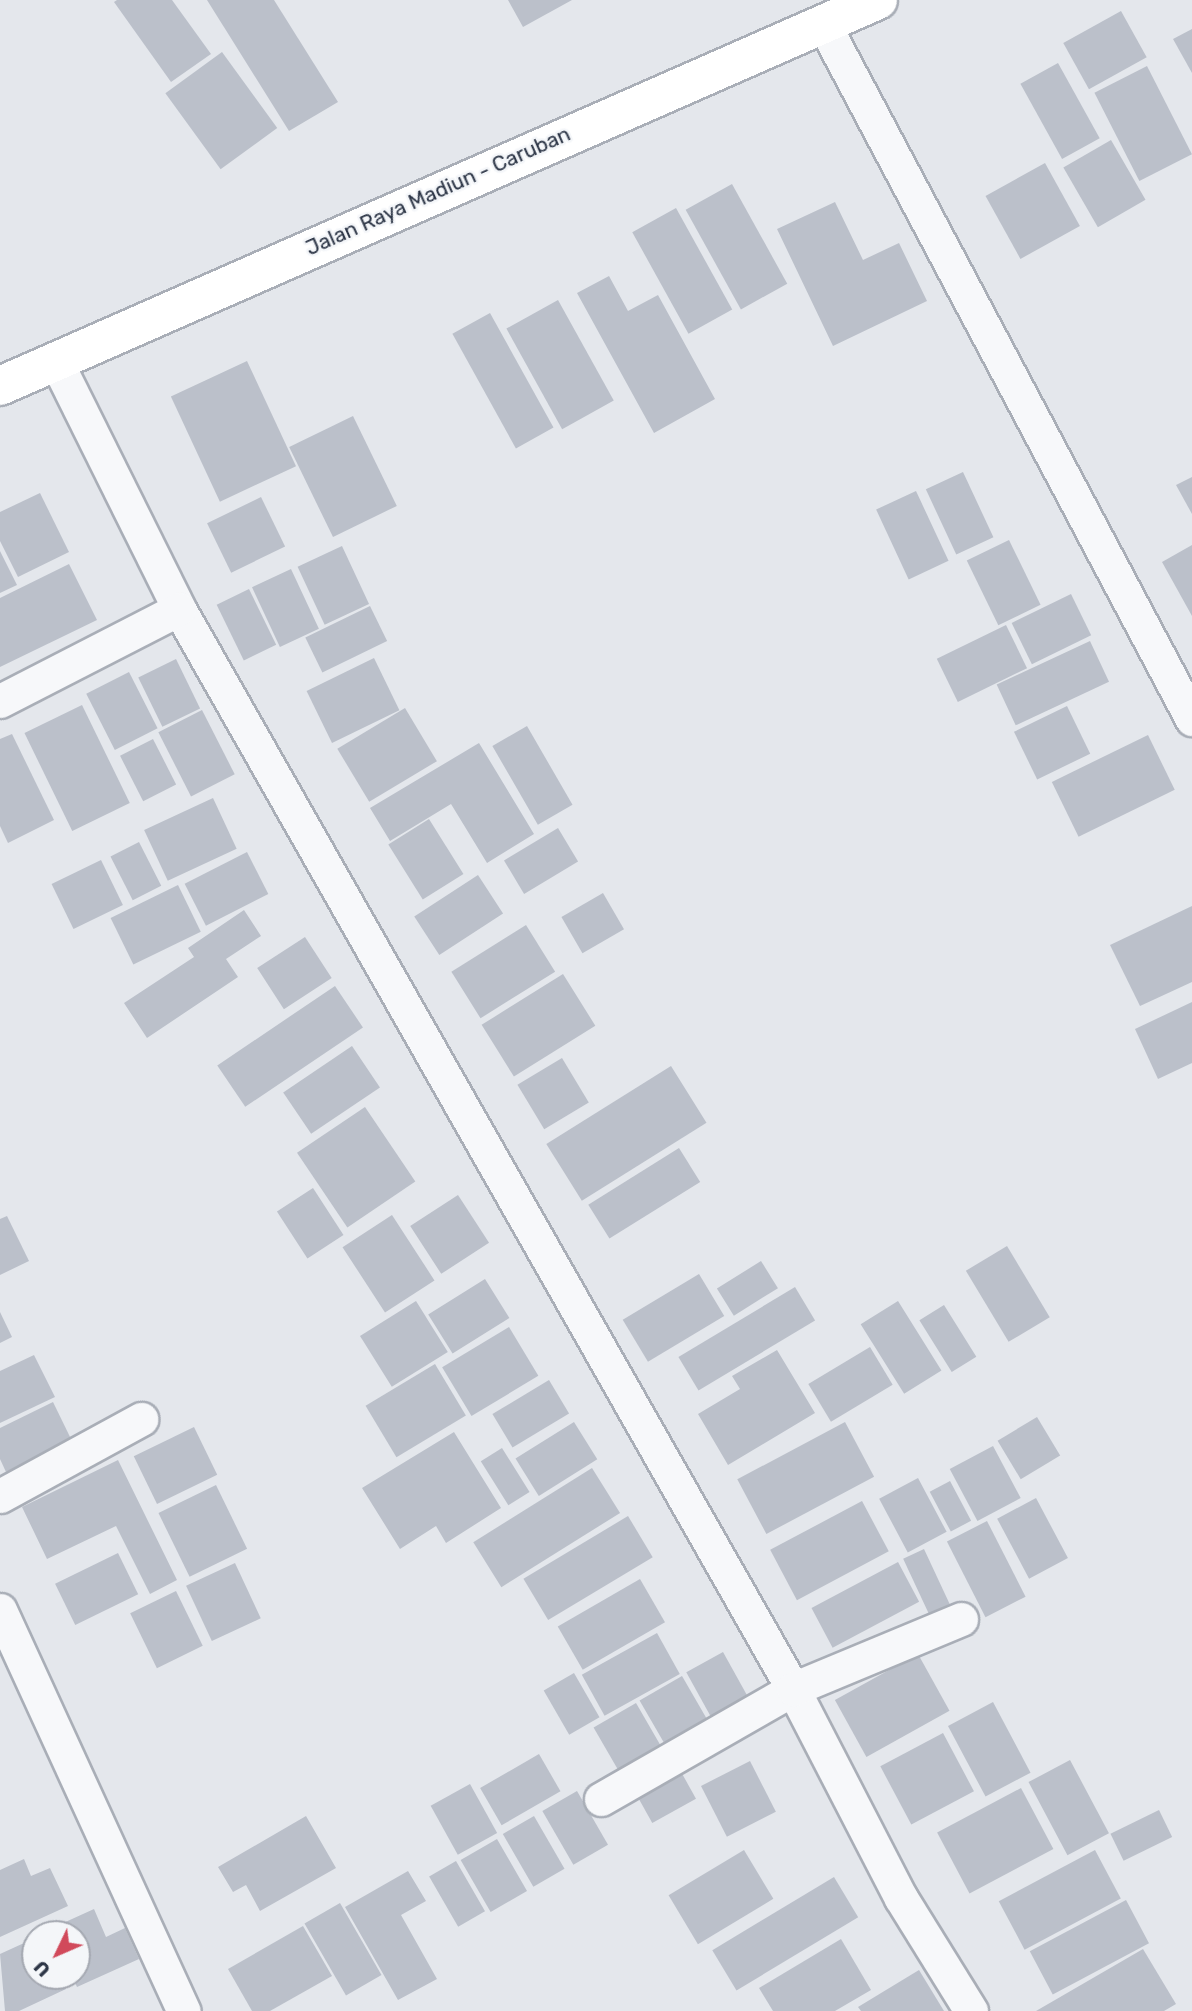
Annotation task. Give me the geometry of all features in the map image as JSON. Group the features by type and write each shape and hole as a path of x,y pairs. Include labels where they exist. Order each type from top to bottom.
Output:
{"highway":[{"name":"Jalan Raya Madiun - Caruban","path":"0,386 878,0"}],"street":[{"path":"823,23 1192,719"},
{"path":"56,361 179,609 793,1689 901,1898 971,2011"},
{"path":"0,701 179,609"},
{"path":"0,1496 141,1419"},
{"path":"0,1610 184,2011"},
{"path":"601,1799 793,1689 961,1619"}],"building":[{"path":"172,0 211,54 171,82 114,2"},
{"path":"207,0 274,0 338,102 289,131"},
{"path":"508,0 572,0 523,27"},
{"path":"1121,11 1147,57 1089,89 1063,43"},
{"path":"1192,29 1192,73 1173,39"},
{"path":"222,52 277,128 221,169 165,93"},
{"path":"1058,63 1100,138 1062,159 1020,84"},
{"path":"1147,66 1192,154 1139,181 1094,93"},
{"path":"1111,140 1146,200 1098,227 1063,168"},
{"path":"1045,163 1080,226 1020,259 986,196"},
{"path":"732,184 787,284 741,309 686,210"},
{"path":"835,202 863,260 899,243 927,301 833,346 777,229"},
{"path":"676,208 732,309 689,334 632,232"},
{"path":"609,276 628,311 658,295 715,399 654,433 577,293"},
{"path":"558,300 614,401 562,429 506,329"},
{"path":"490,313 554,428 516,448 452,334"},
{"path":"247,361 296,466 220,502 171,396"},
{"path":"353,416 397,506 333,537 289,447"},
{"path":"963,472 993,537 956,555 926,489"},
{"path":"1192,477 1192,514 1176,485"},
{"path":"916,491 949,561 909,579 876,510"},
{"path":"40,493 69,552 18,577 0,541 0,512"},
{"path":"261,497 285,546 231,573 207,523"},
{"path":"1009,540 1041,605 998,625 967,561"},
{"path":"1192,545 1192,616 1162,562"},
{"path":"342,546 369,604 325,625 298,567"},
{"path":"0,551 17,585 0,593"},
{"path":"69,564 97,620 0,667 0,598"},
{"path":"291,569 319,629 280,647 252,587"},
{"path":"249,589 276,645 244,661 217,605"},
{"path":"1071,594 1091,635 1032,664 1012,623"},
{"path":"370,606 387,641 322,673 305,638"},
{"path":"1006,625 1027,668 958,702 937,659"},
{"path":"1090,641 1109,682 1016,725 997,685"},
{"path":"374,658 399,710 332,743 307,691"},
{"path":"176,659 200,708 162,727 138,677"},
{"path":"129,672 158,728 115,750 86,694"},
{"path":"82,705 130,803 72,831 24,733"},
{"path":"1067,706 1090,754 1037,779 1014,732"},
{"path":"405,708 437,761 369,802 337,749"},
{"path":"202,710 235,774 191,796 158,732"},
{"path":"527,726 572,805 538,825 492,746"},
{"path":"12,734 54,820 8,843 0,826 0,739"},
{"path":"1148,735 1175,790 1079,837 1052,782"},
{"path":"153,739 176,784 143,801 120,756"},
{"path":"479,743 534,834 487,863 451,804 390,841 370,808"},
{"path":"213,798 237,849 168,881 144,830"},
{"path":"429,819 463,874 423,900 388,844"},
{"path":"558,828 578,861 524,894 504,860"},
{"path":"139,842 161,886 133,900 110,857"},
{"path":"247,852 268,894 206,926 185,884"},
{"path":"101,860 123,905 73,929 52,884"},
{"path":"478,875 503,914 439,955 414,916"},
{"path":"178,885 201,932 133,965 111,918"},
{"path":"603,893 624,929 582,953 561,917"},
{"path":"1192,906 1192,982 1140,1006 1110,945"},
{"path":"244,910 261,936 226,959 238,977 147,1038 124,1003 194,957 188,948"},
{"path":"526,925 555,972 481,1018 451,972"},
{"path":"305,937 332,978 284,1009 257,968"},
{"path":"563,974 595,1026 514,1077 482,1025"},
{"path":"335,986 363,1027 245,1107 217,1065"},
{"path":"1192,1002 1192,1063 1158,1079 1135,1029"},
{"path":"352,1046 380,1087 311,1134 283,1092"},
{"path":"562,1058 589,1103 544,1129 517,1085"},
{"path":"671,1066 707,1123 582,1201 546,1144"},
{"path":"365,1107 415,1182 347,1227 297,1153"},
{"path":"679,1148 700,1182 609,1239 588,1205"},
{"path":"313,1188 343,1235 307,1258 277,1211"},
{"path":"458,1195 489,1243 441,1274 410,1226"},
{"path":"392,1215 434,1280 385,1313 343,1247"},
{"path":"7,1216 29,1261 0,1275 0,1219"},
{"path":"1007,1246 1050,1317 1009,1342 966,1271"},
{"path":"761,1261 778,1288 734,1316 717,1289"},
{"path":"699,1274 724,1316 648,1362 623,1320"},
{"path":"485,1279 509,1318 453,1354 428,1315"},
{"path":"795,1287 815,1320 699,1390 678,1357"},
{"path":"416,1301 448,1352 392,1387 360,1336"},
{"path":"898,1301 941,1371 904,1394 861,1324"},
{"path":"944,1305 976,1357 952,1372 919,1320"},
{"path":"0,1312 12,1337 0,1343"},
{"path":"509,1327 538,1376 471,1416 442,1367"},
{"path":"870,1347 893,1385 831,1422 808,1384"},
{"path":"777,1350 815,1413 728,1465 698,1414 740,1389 732,1376"},
{"path":"34,1355 55,1397 0,1423 0,1371"},
{"path":"435,1364 466,1415 396,1457 366,1406"},
{"path":"549,1380 569,1413 513,1447 492,1414"},
{"path":"53,1402 72,1441 6,1472 0,1459 0,1428"},
{"path":"1037,1417 1060,1456 1021,1479 998,1441"},
{"path":"574,1422 597,1459 539,1496 515,1459"},
{"path":"845,1422 874,1477 766,1534 737,1479"},
{"path":"194,1427 217,1475 157,1504 134,1456"},
{"path":"454,1432 501,1508 446,1543 436,1526 400,1549 362,1488"},
{"path":"993,1446 1021,1498 977,1521 950,1469"},
{"path":"502,1448 530,1492 508,1505 481,1461"},
{"path":"118,1460 177,1580 150,1594 116,1526 47,1559 22,1507"},
{"path":"592,1468 620,1513 501,1587 473,1542"},
{"path":"918,1478 947,1532 908,1553 879,1499"},
{"path":"950,1481 971,1521 951,1532 930,1492"},
{"path":"216,1485 247,1549 190,1577 158,1513"},
{"path":"1036,1498 1068,1558 1029,1579 997,1519"},
{"path":"862,1501 889,1551 797,1600 770,1550"},
{"path":"628,1516 653,1557 548,1620 523,1579"},
{"path":"987,1521 1026,1597 985,1617 947,1541"},
{"path":"924,1549 950,1604 929,1614 903,1559"},
{"path":"118,1553 138,1594 75,1625 55,1584"},
{"path":"898,1562 919,1602 833,1648 811,1608"},
{"path":"235,1563 261,1618 212,1641 186,1586"},
{"path":"640,1579 665,1622 583,1670 558,1626"},
{"path":"176,1591 203,1646 157,1668 130,1613"},
{"path":"657,1633 680,1674 605,1716 582,1675"},
{"path":"723,1652 754,1707 717,1727 686,1672"},
{"path":"918,1654 950,1711 866,1757 835,1700"},
{"path":"574,1673 600,1717 569,1735 544,1690"},
{"path":"682,1676 712,1729 670,1753 640,1700"},
{"path":"993,1702 1031,1773 986,1797 948,1726"},
{"path":"636,1703 666,1754 623,1779 594,1728"},
{"path":"943,1733 974,1791 911,1825 880,1766"},
{"path":"539,1754 560,1791 502,1825 480,1788"},
{"path":"1070,1760 1109,1833 1067,1855 1029,1782"},
{"path":"750,1761 776,1812 727,1837 701,1786"},
{"path":"680,1770 696,1799 652,1823 636,1794"},
{"path":"470,1784 497,1833 458,1855 431,1806"},
{"path":"1021,1788 1053,1849 970,1894 937,1833"},
{"path":"577,1791 608,1845 573,1865 542,1811"},
{"path":"1159,1810 1172,1837 1124,1861 1110,1834"},
{"path":"306,1816 336,1868 260,1911 246,1885 233,1892 218,1867"},
{"path":"534,1816 564,1869 533,1887 503,1834"},
{"path":"497,1839 527,1891 491,1912 461,1860"},
{"path":"744,1850 773,1899 698,1944 669,1895"},
{"path":"1095,1850 1121,1899 1025,1950 999,1901"},
{"path":"24,1859 31,1876 50,1868 68,1906 37,1920 21,1920 21,1927 0,1937 0,1870"},
{"path":"456,1861 485,1911 458,1927 429,1876"},
{"path":"408,1871 426,1901 401,1915 437,1979 398,2000 345,1907"},
{"path":"834,1877 858,1917 736,1990 712,1950"},
{"path":"1126,1900 1149,1943 1053,1994 1030,1951"},
{"path":"340,1903 382,1975 346,1995 304,1924"},
{"path":"94,1909 106,1937 125,1928 139,1959 91,1981 91,1920 70,1920"},
{"path":"303,1926 332,1976 270,2011 252,2011 228,1969"},
{"path":"841,1939 871,1990 835,2011 773,2011 759,1988"},
{"path":"21,1944 21,1990 64,1990 19,2011 5,2011 0,1954"},
{"path":"1143,1949 1176,2004 1164,2011 1036,2011"},
{"path":"919,1970 944,2011 861,2011 858,2007"}]}
